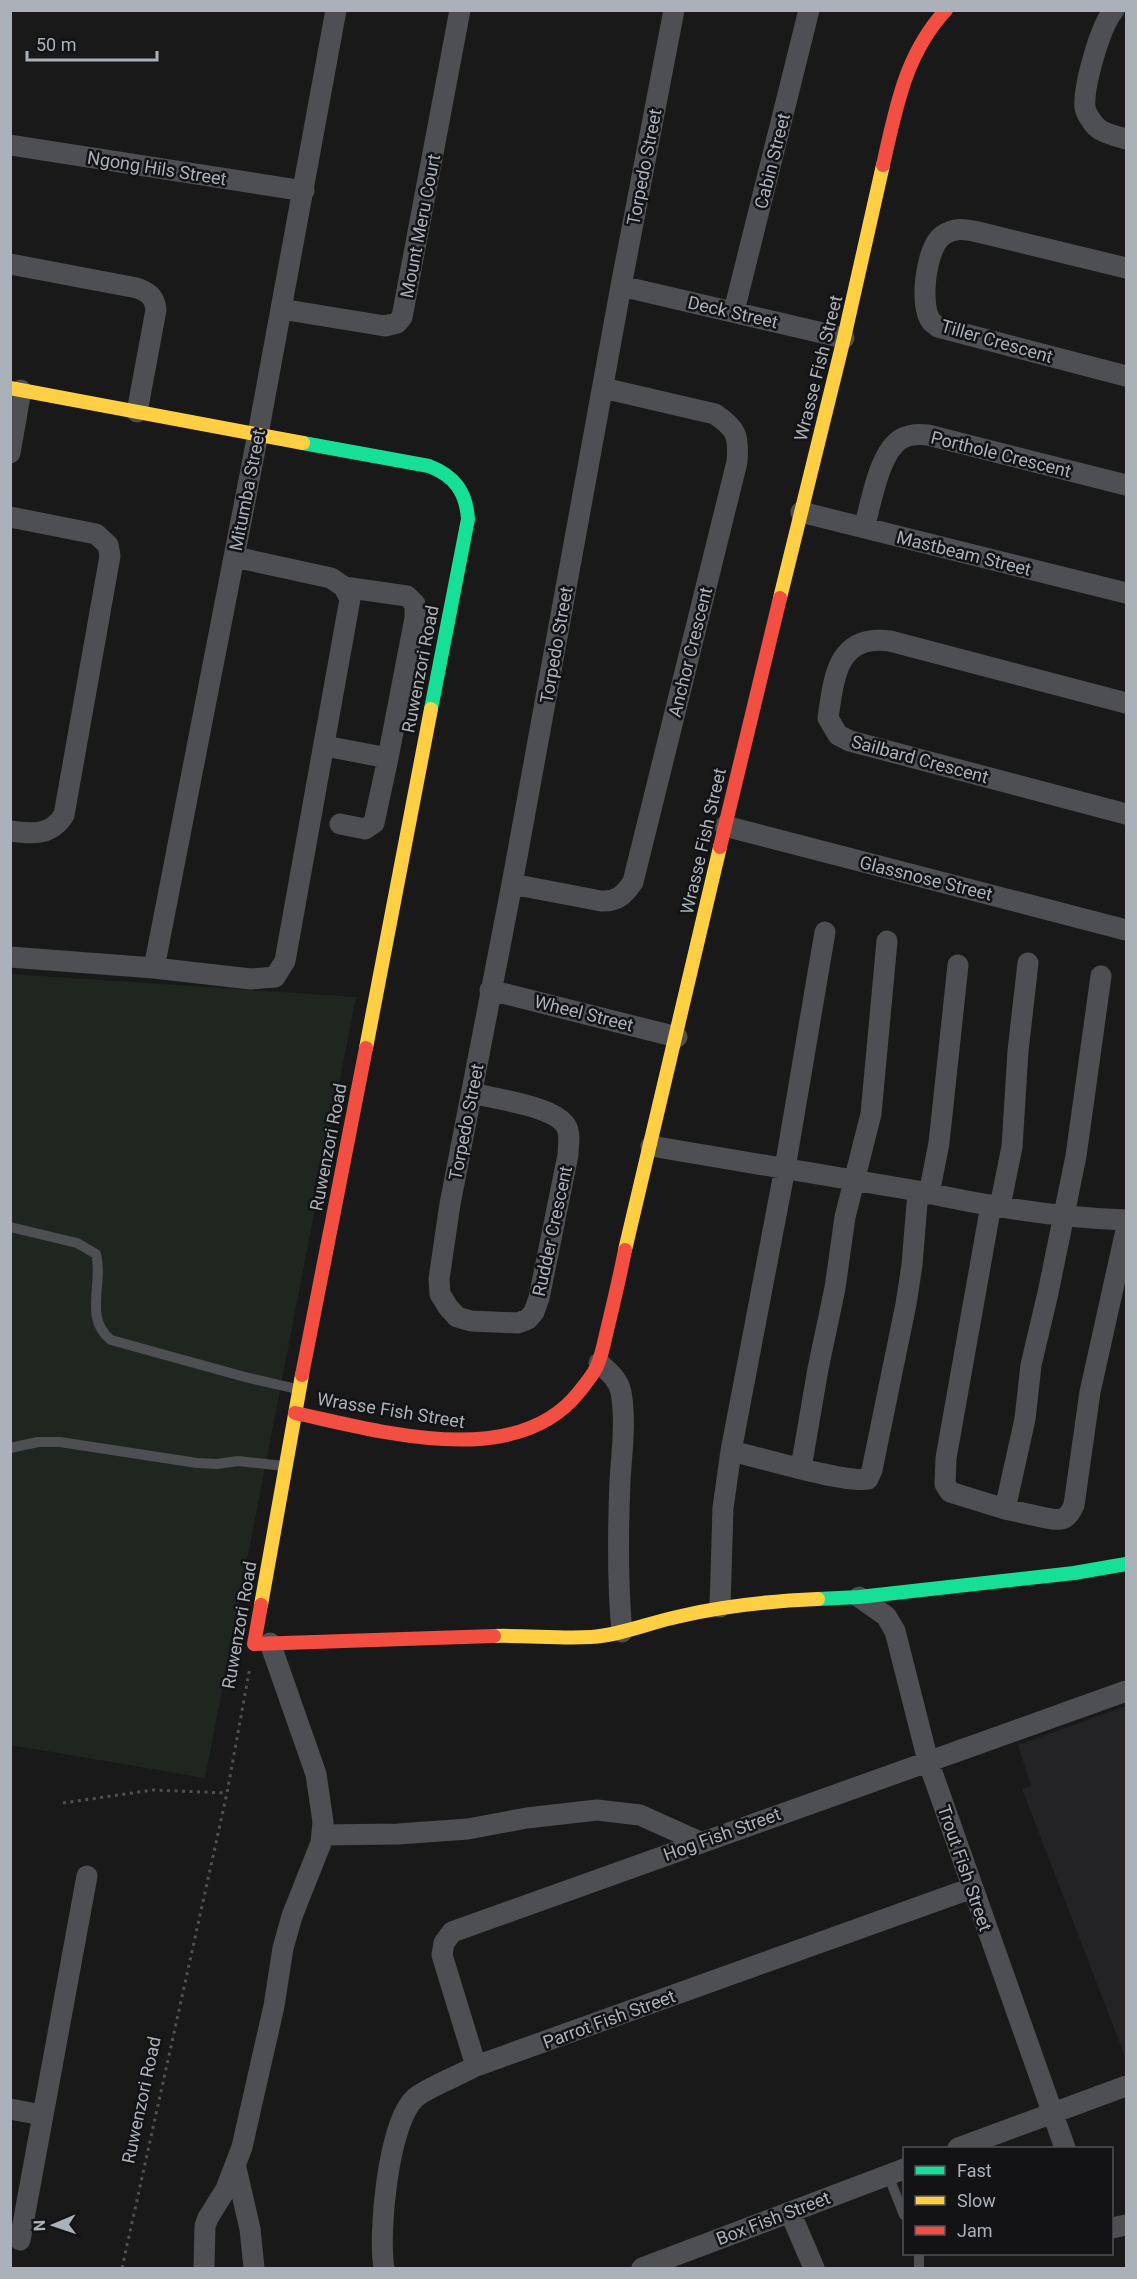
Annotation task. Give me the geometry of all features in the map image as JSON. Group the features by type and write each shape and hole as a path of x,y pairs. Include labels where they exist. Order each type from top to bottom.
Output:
{"street":[{"name":"Mitumba Street","path":"154,968 235,558 336,10"},
{"name":"Mount Meru Court","path":"281,309 385,326 397,323 402,317 460,10"},
{"name":"Torpedo Street","path":"439,1279 450,1204 512,884 621,286 674,10"},
{"name":"Cabin Street","path":"734,311 809,10"},
{"name":"Wrasse Fish Street","path":"295,1413 422,1436 475,1440 504,1437 532,1428 561,1412 581,1392 599,1364 725,826 844,338 901,87 919,43 931,25 946,10"},
{"path":"1113,10 1103,27 1096,48 1086,92 1085,110 1092,123 1101,132 1126,139"},
{"name":"Ngong Hils Street","path":"10,145 304,191"},
{"name":"Tiller Crescent","path":"1126,268 962,228 941,236 935,244 929,260 925,290 928,315 931,322 938,327 1126,376"},
{"path":"10,264 137,288 146,291 152,297 156,310 137,412"},
{"name":"Deck Street","path":"621,286 844,338"},
{"name":"Anchor Crescent","path":"512,884 601,901 614,901 633,882 737,462 738,440 731,425 715,414 603,388"},
{"path":"10,453 16,389"},
{"name":"Ruwenzori Road","path":"16,389 439,469 447,473 460,486 467,509 468,519 285,1466 262,1644"},
{"name":"Porthole Crescent","path":"864,528 882,465 891,447 902,438 914,434 928,435 1126,485"},
{"name":"Mastbeam Street","path":"801,512 1126,593"},
{"path":"10,517 89,531 104,540 110,549 110,556 66,806 60,820 50,829 38,834 10,831"},
{"path":"235,558 331,578 344,587 407,596 415,604 413,629 375,823 364,829 340,824"},
{"path":"10,957 154,968 251,979 275,977 285,961 350,610 350,599 344,587"},
{"name":"Sailbard Crescent","path":"1126,703 875,639 860,642 848,650 838,669 828,718 838,735 850,741 1126,814"},
{"path":"325,746 388,758"},
{"name":"Glassnose Street","path":"725,826 1126,930"},
{"path":"720,1607 723,1508 731,1451 785,1168 825,932"},
{"path":"801,1468 835,1288 845,1217 871,1114 887,941"},
{"path":"1028,963 1018,1051 1012,1147 995,1205 944,1472 945,1484 950,1492 1005,1509 1057,1520 1070,1515 1074,1505 1090,1392 1126,1230"},
{"path":"731,1451 858,1480 865,1480 870,1476 907,1294 924,1193 939,1143 958,965"},
{"path":"1005,1509 1023,1428 1031,1365 1076,1156 1101,976"},
{"name":"Wheel Street","path":"490,990 677,1037"},
{"name":"Rudder Crescent","path":"439,1279 440,1294 457,1317 501,1324 518,1323 528,1319 534,1312 538,1298 568,1155 566,1126 556,1116 544,1110 472,1094"},
{"path":"651,1146 957,1200 1063,1215 1126,1220"},
{"path":"599,1364 616,1378 621,1390 623,1433 618,1541 622,1632"},
{"path":"204,2268 205,2226 236,2168 263,2060 283,1948 322,1835 321,1799 316,1774 262,1644 522,1635 592,1637 622,1632 657,1621 720,1607 758,1602 859,1597 1125,1566"},
{"name":"Trout Fish Street","path":"859,1597 886,1616 895,1630 928,1761 1065,2147"},
{"name":"Hog Fish Street","path":"476,2066 443,1962 444,1942 452,1932 1126,1690"},
{"path":"322,1835 398,1834 468,1829 527,1818 597,1810 640,1815 700,1842"},
{"path":"20,2241 87,1876"},
{"name":"Parrot Fish Street","path":"384,2268 382,2234 385,2197 397,2133 406,2111 415,2098 476,2066 972,1888"},
{"path":"961,2147 1126,2086"},
{"path":"10,2109 42,2115"},
{"path":"236,2168 250,2229 254,2268"},
{"name":"Box Fish Street","path":"642,2268 896,2172"},
{"path":"790,2211 814,2268"}],"lane":[{"path":"10,1227 77,1243 96,1254 99,1266 95,1312 102,1333 111,1340 245,1377 299,1389"},
{"path":"10,1448 38,1442 60,1442 197,1463 217,1464 238,1461 285,1466"},
{"path":"896,2172 903,2210"}],"path":[{"name":"Ruwenzori Road","path":"122,2268 262,1644"},
{"path":"63,1803 153,1790 227,1793"}],"shaded area":[{"path":"10,974 356,997 205,1778 11,1745"},
{"path":"1126,1706 1126,2059 1022,1789 1031,1786 1018,1745"}],"traffic: fast":[{"path":"303,443 429,466 446,475 462,493 468,519 431,709"},
{"path":"818,1599 859,1597 1074,1573 1126,1564"}],"traffic: slow":[{"path":"780,598 844,338 883,165"},
{"path":"10,388 303,443"},
{"path":"366,1048 431,709"},
{"path":"625,1250 720,847"},
{"path":"261,1605 302,1375"},
{"path":"494,1636 567,1638 603,1636 732,1606 818,1599"}],"traffic: jam":[{"path":"883,165 898,103 911,63 932,27 946,10"},
{"path":"720,847 780,598"},
{"path":"302,1375 366,1048"},
{"path":"295,1413 366,1429 445,1439 484,1439 520,1432 552,1417 579,1392 598,1365 625,1250"},
{"path":"261,1605 254,1644 494,1636"}]}
